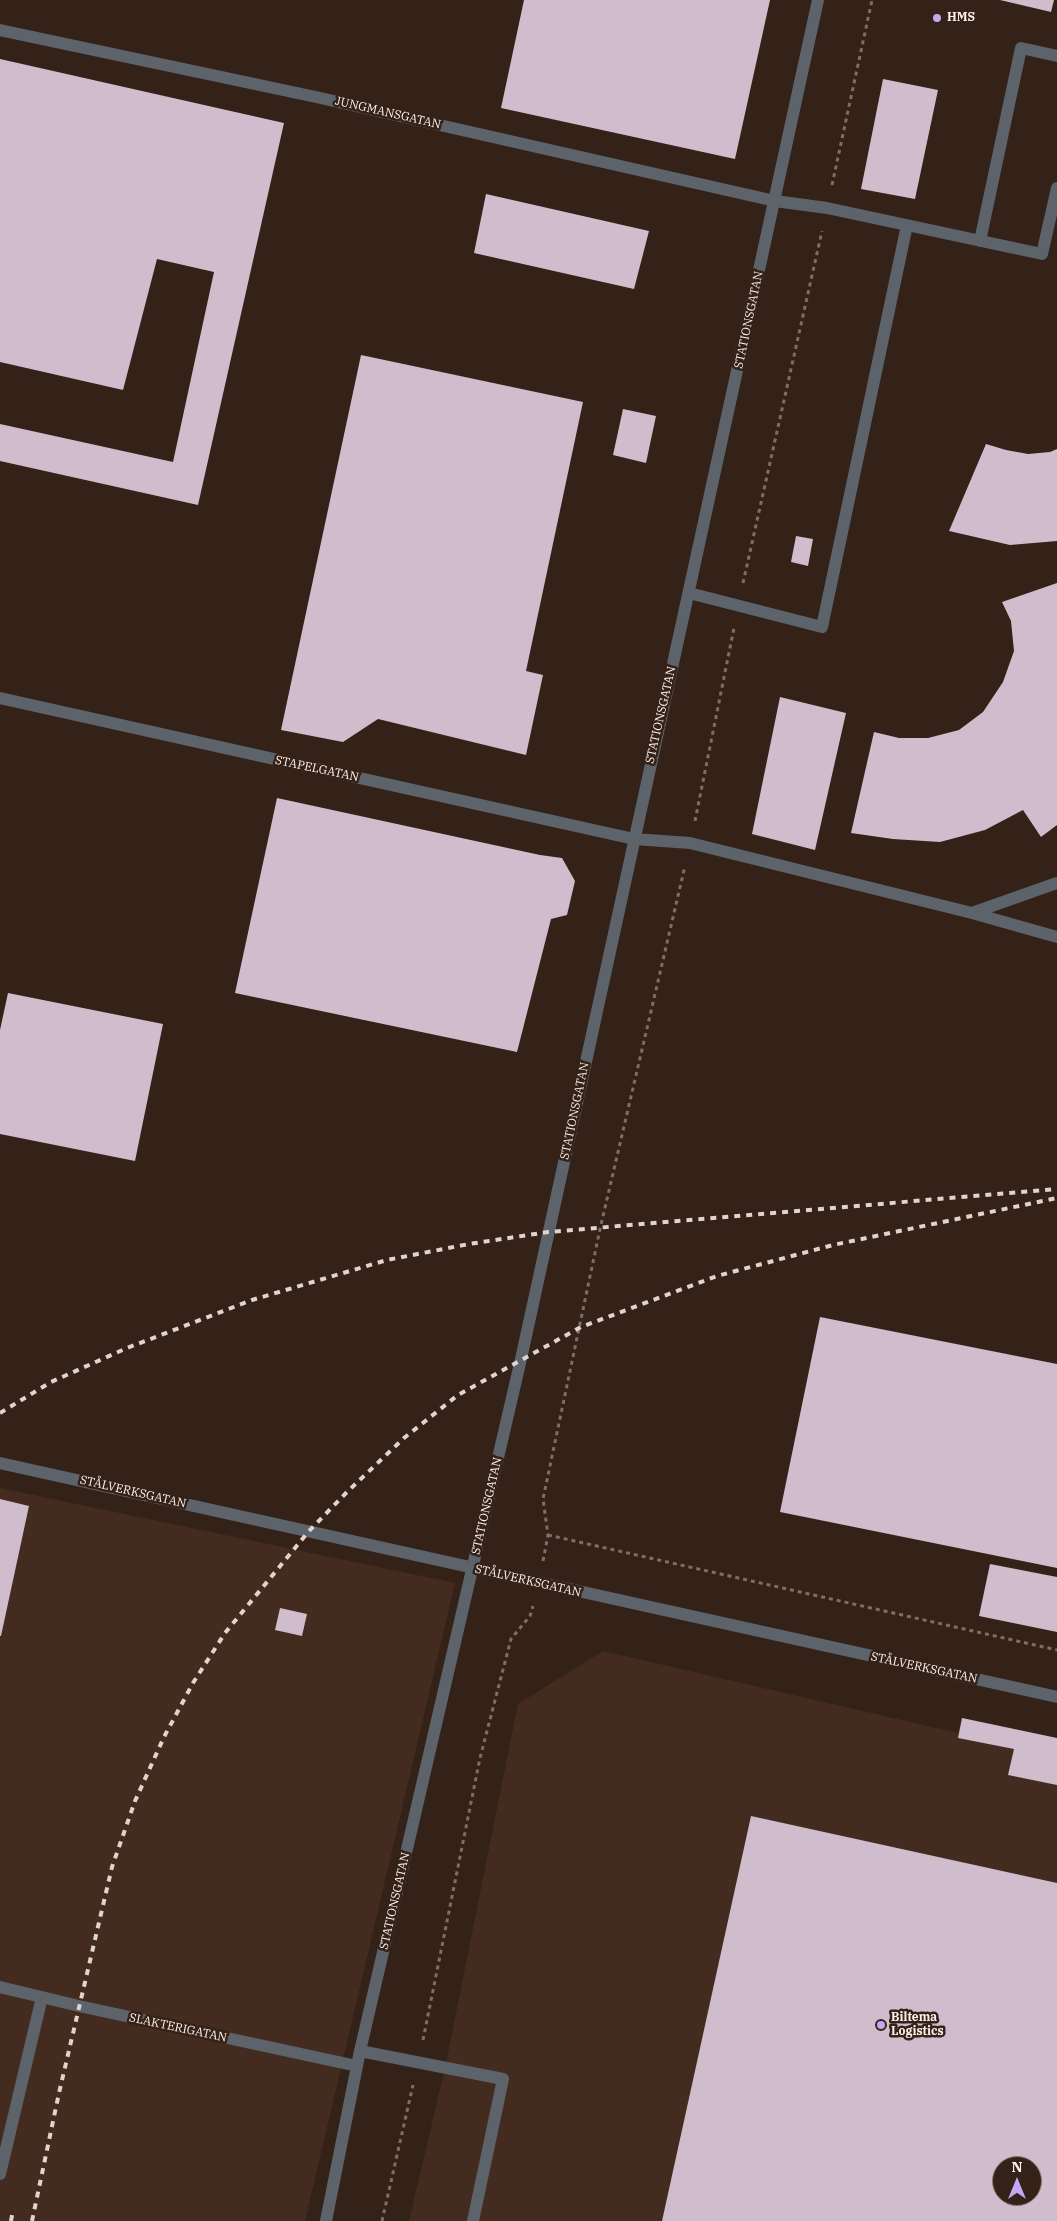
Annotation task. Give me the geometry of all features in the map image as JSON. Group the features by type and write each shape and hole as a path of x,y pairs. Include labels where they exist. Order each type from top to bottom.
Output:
{"street":[{"name":"STATIONSGATAN","path":"326,2221 360,2051 521,1359 818,0"},
{"name":"JUNGMANSGATAN","path":"0,30 316,97 775,201 827,208 1042,254 1057,188"},
{"path":"980,241 1021,48 1057,56"},
{"path":"689,593 822,627 907,225"},
{"name":"STAPELGATAN","path":"0,698 634,839 690,843 972,913 1057,937"},
{"path":"972,913 1057,883"},
{"name":"STÅLVERKSGATAN","path":"0,1463 538,1584 1057,1697"},
{"name":"SLAKTERIGATAN","path":"0,1987 357,2066"},
{"path":"0,2174 42,1997"},
{"path":"360,2051 503,2079 473,2221"}],"path":[{"path":"382,2221 418,2062 480,1758 511,1639 530,1616 538,1584 548,1535 543,1498 600,1228 690,843 738,606 872,0"},
{"path":"548,1535 1057,1650"}],"shaded area":[{"path":"0,1488 455,1583 305,2221 0,2221"},
{"path":"603,1651 958,1733 962,1718 1057,1738 1057,2221 409,2221 445,2068 518,1704"}],"building":[{"path":"524,0 770,0 735,159 501,108"},
{"path":"1000,0 1054,0 1051,12"},
{"path":"0,59 284,123 198,505 0,461 0,424 173,462 214,272 157,259 123,390 0,362"},
{"path":"883,79 938,90 915,199 861,189"},
{"path":"486,194 649,231 634,289 474,253"},
{"path":"361,355 583,402 526,671 543,675 526,755 378,719 343,742 281,730"},
{"path":"623,409 656,416 646,463 613,455"},
{"path":"986,444 1028,454 1050,452 1057,449 1057,541 1010,545 949,531"},
{"path":"796,536 813,539 808,566 791,562"},
{"path":"1057,583 1057,825 1041,837 1023,810 985,830 940,842 893,839 851,833 874,732 899,738 928,738 959,730 983,712 1003,682 1014,651 1011,621 1002,602"},
{"path":"780,697 846,713 815,850 752,834"},
{"path":"277,798 540,855 562,858 575,881 567,915 551,919 517,1052 235,993"},
{"path":"8,993 163,1024 135,1161 0,1134 0,1030"},
{"path":"820,1317 1057,1364 1057,1568 780,1512"},
{"path":"0,1499 29,1506 1,1636 0,1636"},
{"path":"990,1564 1057,1577 1057,1632 979,1616"},
{"path":"280,1608 307,1614 302,1636 275,1630"},
{"path":"962,1718 1057,1738 1057,1785 1008,1775 1014,1749 958,1738"},
{"name":"Biltema Logistics","path":"751,1816 1057,1883 1057,2221 662,2221"}],"railway":[{"path":"0,1413 51,1382 127,1348 252,1300 387,1260 469,1244 548,1232 1057,1189"},
{"path":"32,2221 59,2093 112,1867 135,1801 164,1737 193,1683 225,1633 309,1531 346,1493 404,1438 458,1395 581,1327 717,1276 833,1245 1057,1198"},
{"path":"11,2221 13,2210"}],"place":[{"name":"HMS","path":"937,18"},
{"name":"Biltema Logistics","path":"881,2025"}]}
